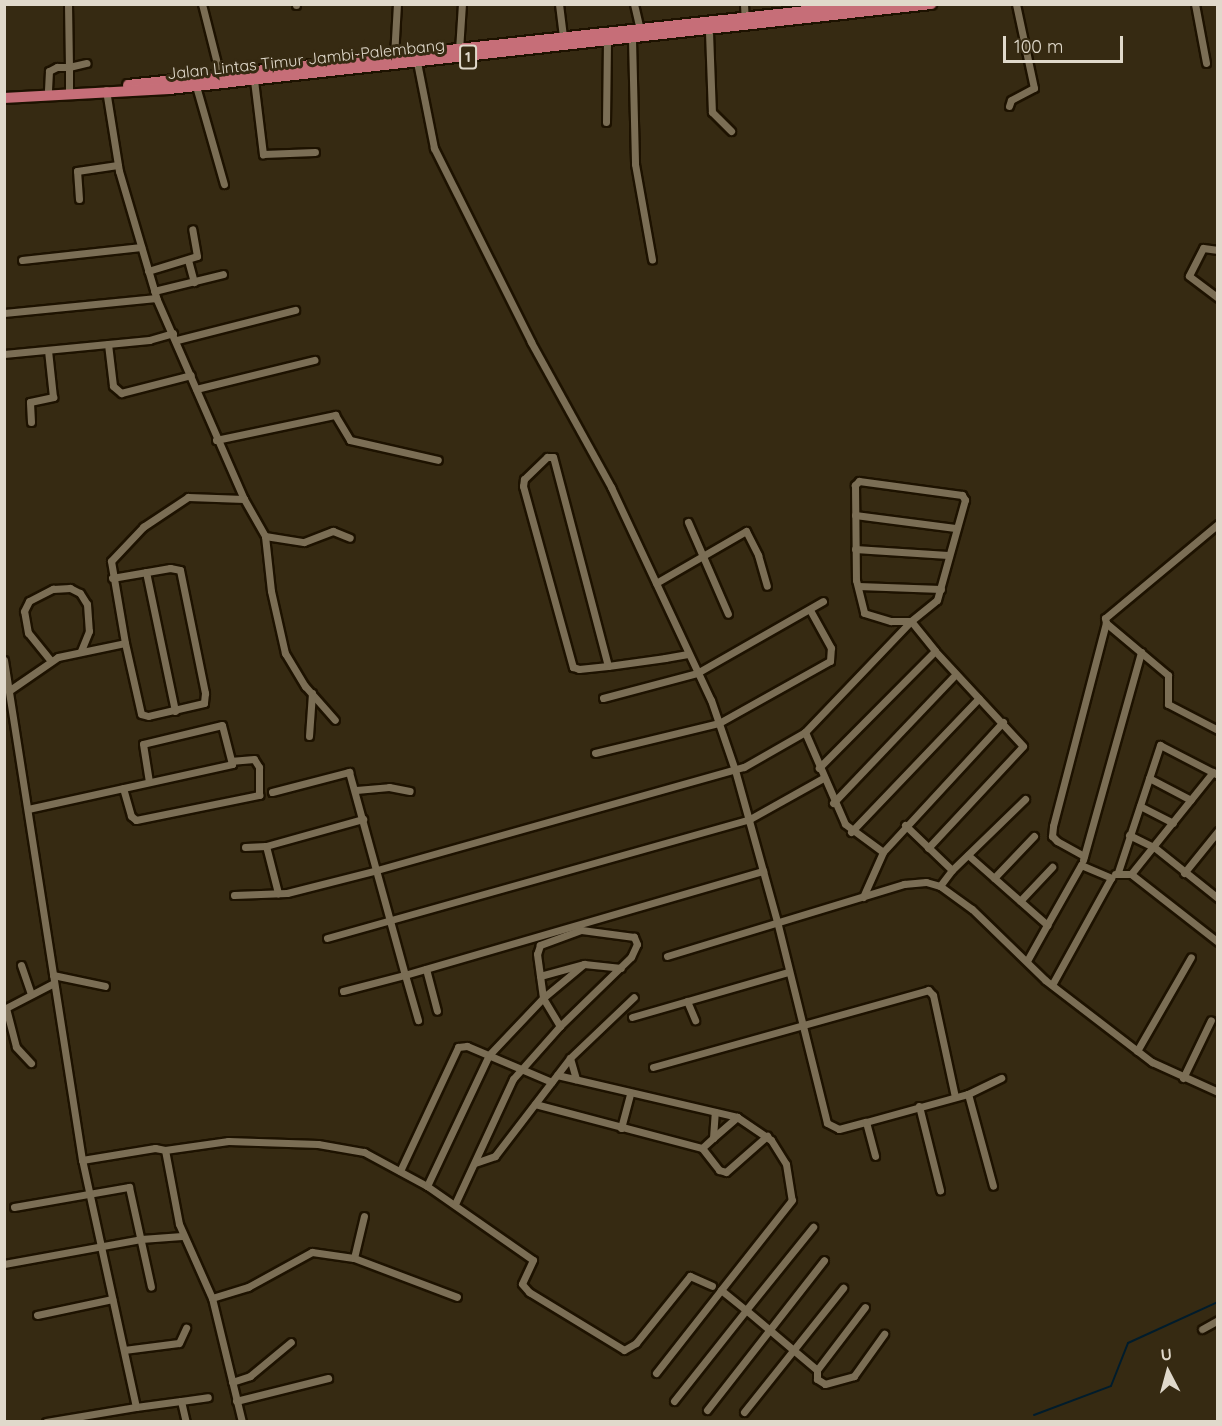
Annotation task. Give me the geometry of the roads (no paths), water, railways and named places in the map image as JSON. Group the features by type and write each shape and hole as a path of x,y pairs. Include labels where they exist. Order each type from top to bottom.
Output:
{"highway":[{"name":"Jalan Lintas Timur Jambi-Palembang","path":"4,91 106,91 220,75 394,57 416,58 607,43 709,32 745,23 870,4"},
{"name":"Jalan Lintas Timur Jambi-Palembang","path":"4,98 196,86 563,38 745,23 931,4"}],"street":[{"path":"68,4 69,90"},
{"path":"202,4 220,75"},
{"path":"394,57 399,31 397,4"},
{"path":"459,50 462,4"},
{"path":"559,4 563,38"},
{"path":"634,4 640,30"},
{"path":"744,4 745,23"},
{"path":"1009,106 1011,100 1034,88 1016,4"},
{"path":"1195,4 1206,63"},
{"path":"709,32 712,112 731,131"},
{"path":"632,39 634,154 652,259"},
{"path":"606,122 607,43"},
{"path":"416,58 434,148 504,290 611,487 719,723 735,770 777,921 828,1125 839,1129 866,1122 968,1094 1001,1078"},
{"path":"48,90 51,68 87,63"},
{"path":"254,80 263,154 315,152"},
{"path":"196,86 224,184"},
{"path":"106,91 118,165 155,295 175,336 217,443 265,536 271,591 285,653 312,693 335,720"},
{"path":"79,199 77,171 118,165"},
{"path":"148,271 188,260 198,253 192,229"},
{"path":"22,260 141,247"},
{"path":"1218,250 1203,248 1189,276 1218,298"},
{"path":"188,260 194,282"},
{"path":"4,313 155,295 223,274"},
{"path":"4,354 175,336 296,310"},
{"path":"108,344 113,386 121,393 191,375"},
{"path":"31,422 30,402 53,397 48,350"},
{"path":"196,389 314,360"},
{"path":"217,443 335,415 350,440 438,460"},
{"path":"608,666 553,457 547,457 524,479 524,486 572,665 579,669 608,666 688,654"},
{"path":"234,895 278,893 377,870 735,770 805,732 911,621 933,605 942,589 948,555 965,500 962,495 859,481 855,485 855,549 858,586 866,615 911,621 956,675 1023,743 1022,749 928,848"},
{"path":"112,578 176,568 181,574 206,697 201,705 175,711 141,714 112,578 114,556 168,507 188,497 244,499"},
{"path":"855,515 955,528"},
{"path":"688,522 728,614"},
{"path":"1084,856 1052,836 1106,623 1112,609 1218,524"},
{"path":"265,536 304,542 333,531 350,538"},
{"path":"656,583 739,533 749,532 767,586"},
{"path":"855,549 948,555"},
{"path":"146,572 175,711"},
{"path":"858,586 942,589"},
{"path":"51,661 28,633 24,611 29,601 46,591 70,588 80,593 87,604 89,631 81,651"},
{"path":"603,698 697,673 823,601"},
{"path":"595,753 719,723 830,661 831,648 810,609"},
{"path":"1106,623 1168,675 1168,704 1218,730"},
{"path":"10,690 51,661 81,651 125,643"},
{"path":"819,768 935,651"},
{"path":"1027,961 1081,865 1141,652"},
{"path":"4,660 87,1194 136,1407"},
{"path":"833,803 956,675"},
{"path":"309,736 312,693"},
{"path":"851,831 979,698"},
{"path":"864,897 883,852 905,825 1003,722"},
{"path":"148,782 142,747 146,743 222,725 233,761"},
{"path":"805,732 833,803 851,831 883,852"},
{"path":"1052,985 1111,878 1118,872 1162,744 1215,774 1131,874"},
{"path":"28,808 148,782 228,766 233,761 254,759 260,767 259,795 136,820 130,816 123,788"},
{"path":"272,792 344,770 349,772 356,790 418,1020"},
{"path":"327,938 748,820 823,778"},
{"path":"1149,778 1191,801"},
{"path":"356,790 389,787 410,791"},
{"path":"940,886 952,870 1024,799"},
{"path":"1140,806 1173,822"},
{"path":"245,847 266,846 363,819"},
{"path":"905,825 952,870"},
{"path":"1185,873 1218,831"},
{"path":"1129,835 1154,847 1217,896"},
{"path":"994,878 1034,836"},
{"path":"266,846 278,893"},
{"path":"968,855 1047,925"},
{"path":"1081,865 1111,878"},
{"path":"1020,901 1052,867"},
{"path":"343,991 763,871"},
{"path":"1118,872 1131,874 1218,942"},
{"path":"668,956 777,921 910,883 940,886 972,909 1052,985 1137,1051 1183,1078 1218,1092"},
{"path":"454,1204 520,1069 560,1026 621,968 637,948 634,937 581,930 540,945 537,954 543,998 560,1026"},
{"path":"1137,1051 1191,957"},
{"path":"540,976 584,964 621,968"},
{"path":"427,1186 489,1055 543,998 584,964"},
{"path":"21,965 31,994"},
{"path":"426,969 437,1011"},
{"path":"632,1017 788,972"},
{"path":"52,975 105,986"},
{"path":"31,1064 16,1047 5,1008 54,983"},
{"path":"653,1067 928,990 933,995 955,1096"},
{"path":"475,1163 495,1156 570,1058 634,997"},
{"path":"687,1001 695,1020"},
{"path":"1183,1078 1211,1020"},
{"path":"400,1171 454,1052 467,1046 552,1082"},
{"path":"570,1058 576,1079"},
{"path":"557,1075 630,1094 737,1117 767,1136 786,1164 792,1200 656,1373"},
{"path":"621,1128 630,1094"},
{"path":"968,1094 993,1186"},
{"path":"535,1104 702,1148 721,1172 726,1172 767,1136"},
{"path":"919,1106 940,1190"},
{"path":"713,1138 715,1112"},
{"path":"702,1148 737,1117"},
{"path":"866,1122 875,1156"},
{"path":"82,1160 155,1148 165,1150 228,1141 347,1147 427,1186 533,1260 522,1284 536,1299 619,1349 632,1347 690,1276 712,1286"},
{"path":"165,1150 182,1236 212,1298 242,1422"},
{"path":"14,1207 129,1187 151,1287"},
{"path":"354,1258 364,1215"},
{"path":"674,1401 813,1227"},
{"path":"4,1264 141,1239 182,1236"},
{"path":"212,1298 248,1287 309,1253 354,1258 457,1297"},
{"path":"707,1410 824,1260"},
{"path":"744,1412 843,1288"},
{"path":"721,1290 817,1370"},
{"path":"37,1315 112,1299"},
{"path":"865,1307 817,1370 817,1379 825,1384 850,1378 884,1334"},
{"path":"1202,1329 1218,1320"},
{"path":"124,1350 179,1343 186,1328"},
{"path":"232,1382 250,1376 291,1342"},
{"path":"236,1401 328,1378"},
{"path":"48,1421 208,1397"},
{"path":"181,1401 186,1422"}],"waterway":[{"path":"1034,1415 1111,1386 1128,1343 1218,1302"}]}
